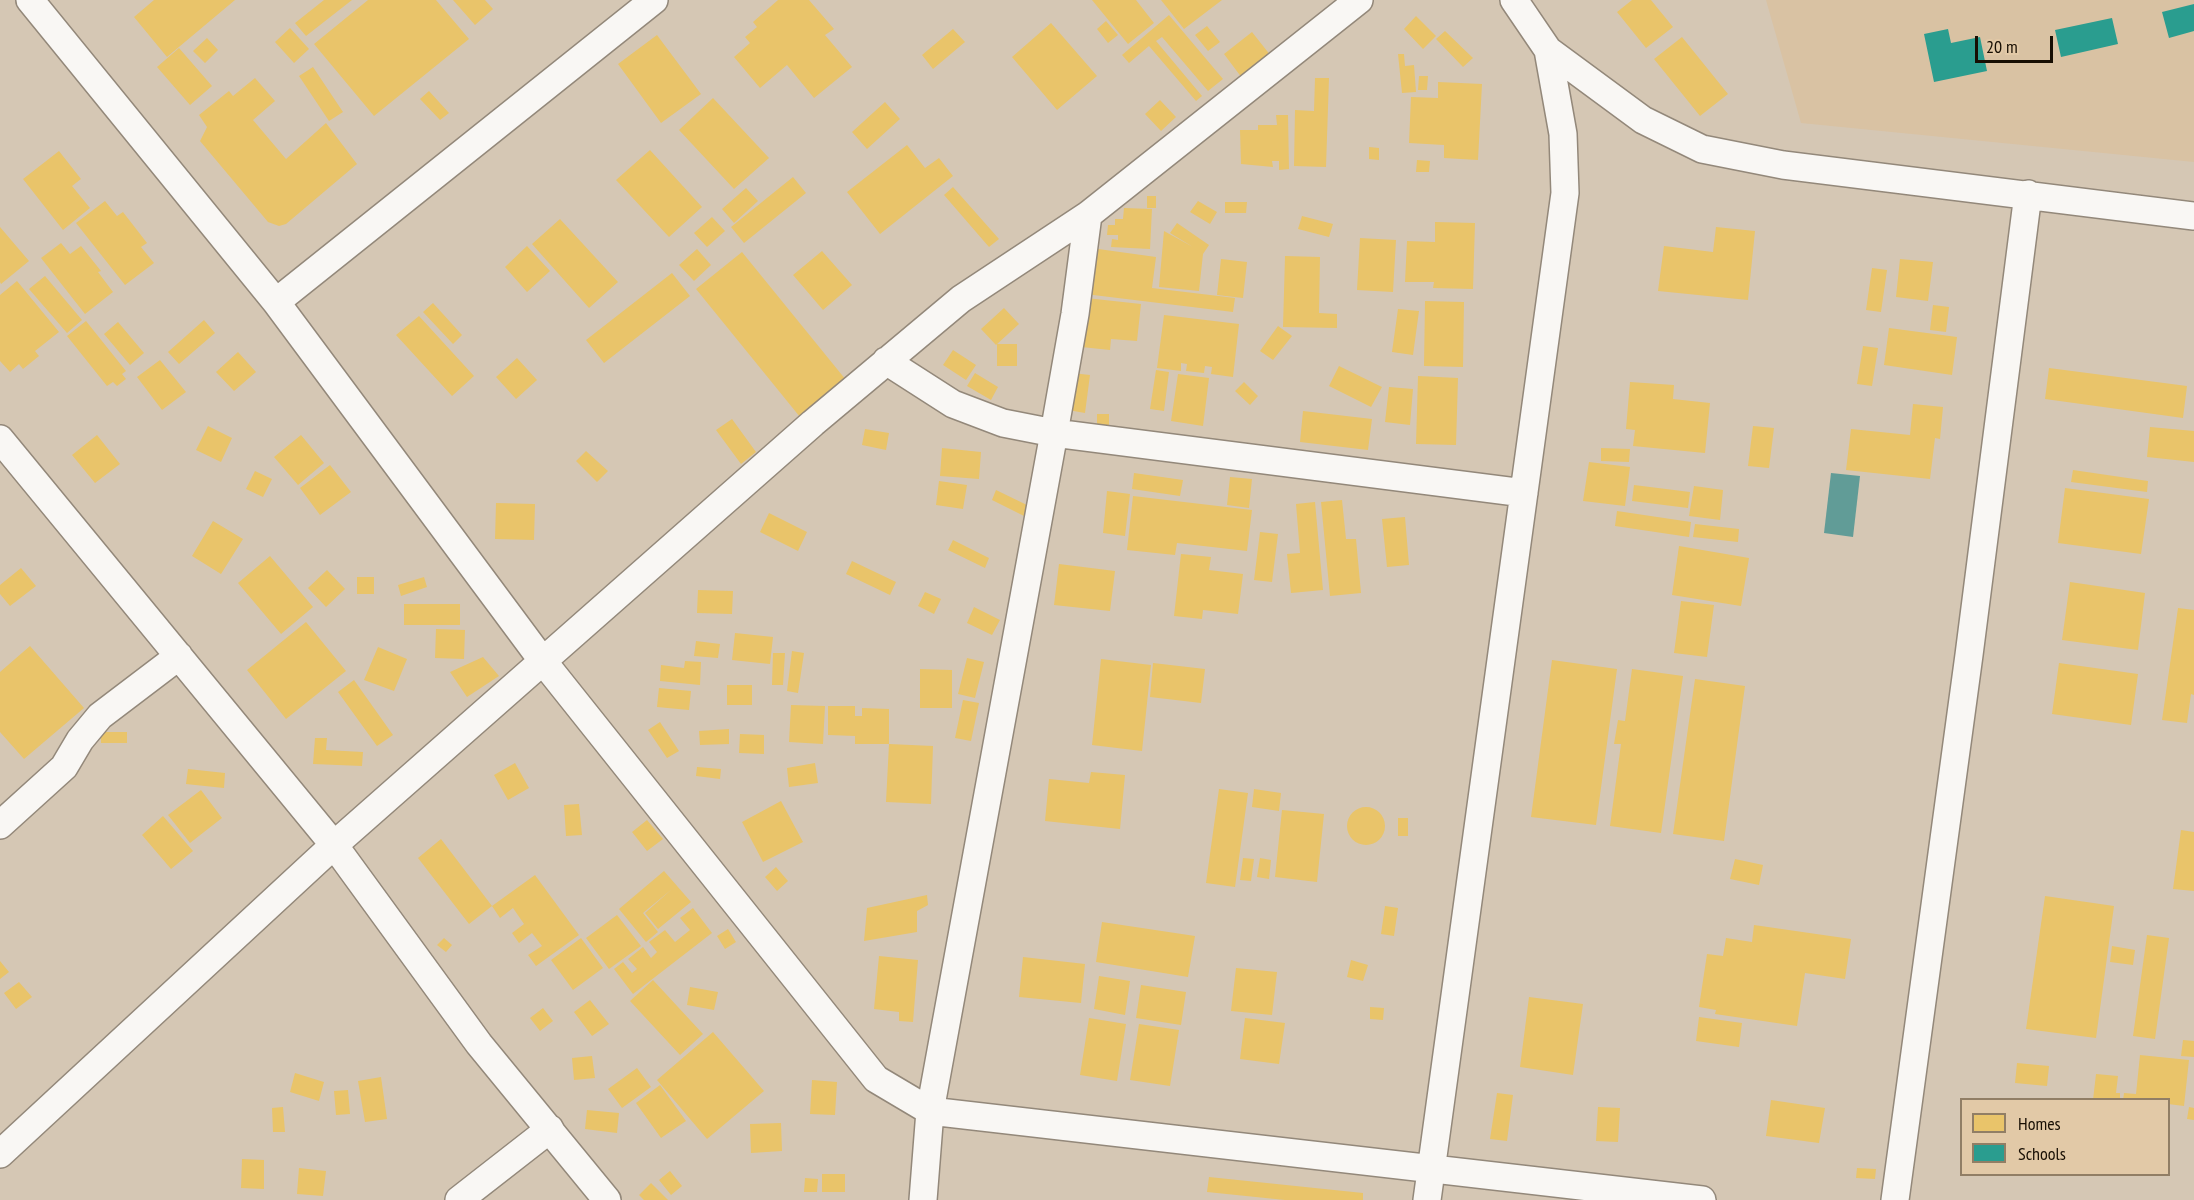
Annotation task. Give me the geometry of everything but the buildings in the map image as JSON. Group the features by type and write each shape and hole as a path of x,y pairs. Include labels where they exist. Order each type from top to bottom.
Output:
{"street":[{"path":"30,0 276,302 542,660 876,1079 930,1111 1702,1200"},
{"path":"276,302 654,0"},
{"path":"0,1154 334,845 542,660 886,361 961,299 1088,215 1359,0"},
{"path":"1514,0 1548,50 1643,120 1702,149 1783,165 2194,216"},
{"path":"1427,1200 1565,193 1563,134 1548,50"},
{"path":"1895,1200 2028,194"},
{"path":"923,1200 930,1111 1075,314 1088,215"},
{"path":"886,361 953,404 1003,423 1054,433 1524,493"},
{"path":"0,439 334,845 479,1044 607,1200"},
{"path":"0,825 64,767 80,740 100,716 179,656"},
{"path":"459,1200 550,1129"}],"shaded area":[{"path":"1766,0 2194,0 2194,162 1801,123"}],"water":[{"path":"1831,473 1860,476 1853,537 1824,533"}]}
